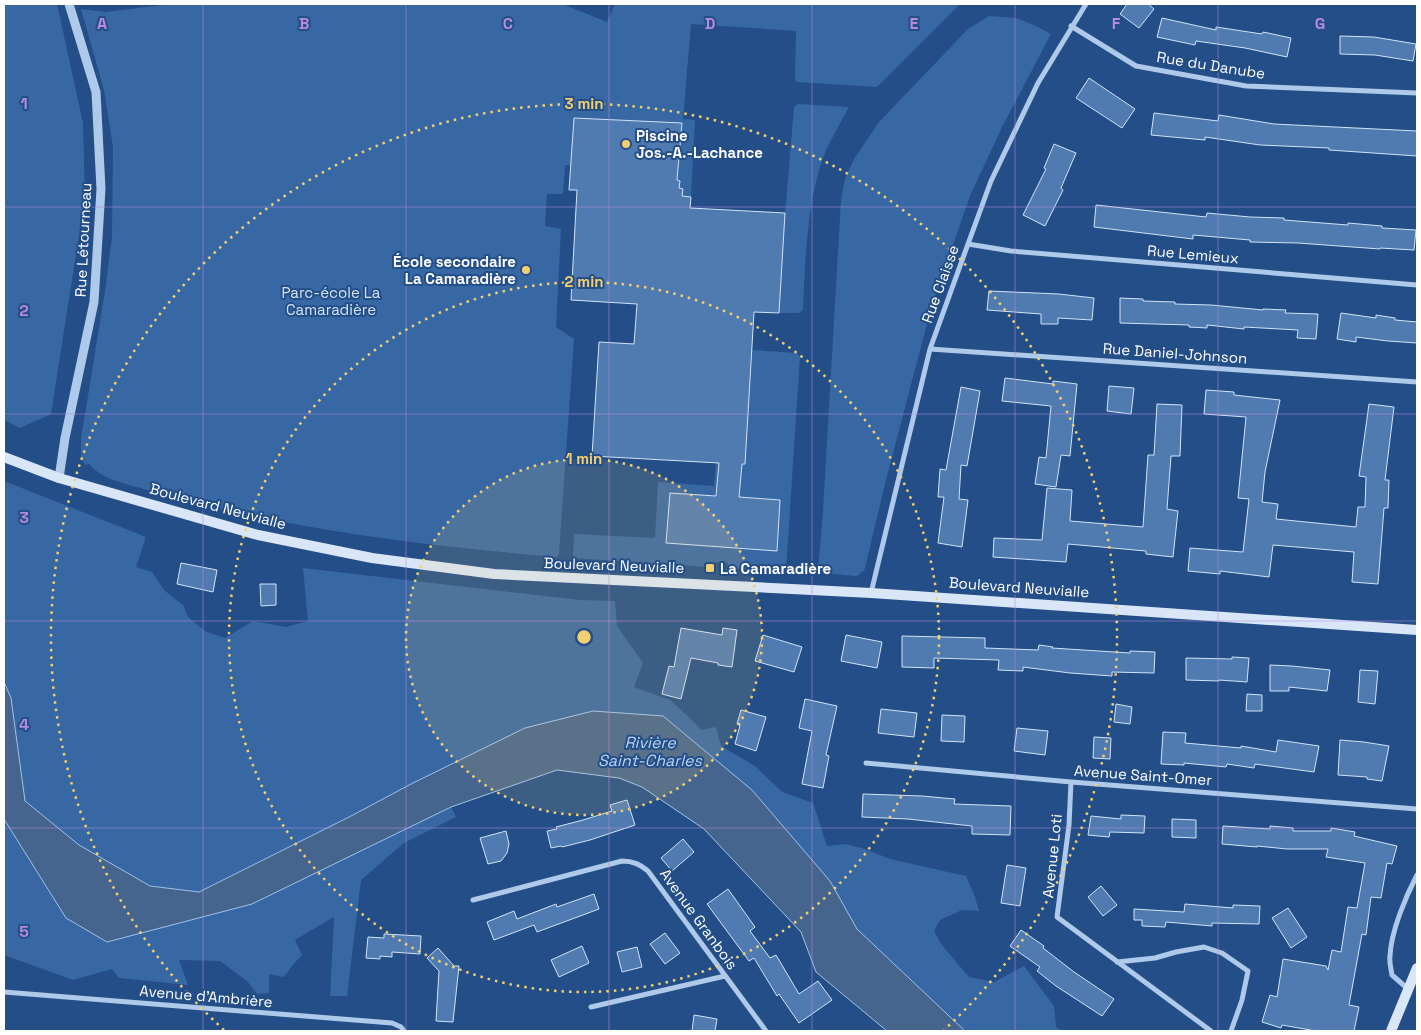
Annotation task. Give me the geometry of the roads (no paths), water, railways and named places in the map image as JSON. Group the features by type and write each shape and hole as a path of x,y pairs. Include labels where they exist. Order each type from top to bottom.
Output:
{"main road":[{"name":"Boulevard Neuvialle","path":"4,457 60,478 258,535 372,558 494,574 871,592 1417,630"},
{"path":"1391,1031 1417,968"}],"street":[{"name":"Rue Létourneau","path":"60,478 65,438 94,302 101,189 96,92 69,4"},
{"name":"Rue Claisse","path":"871,592 930,349 991,181 1038,84 1071,26 1086,4"},
{"name":"Rue du Danube","path":"1071,26 1136,66 1246,86 1417,93"},
{"name":"Rue Lemieux","path":"968,244 1010,252 1417,285"},
{"name":"Rue Daniel-Johnson","path":"930,349 1417,382"},
{"name":"Avenue Saint-Omer","path":"866,763 1071,782 1417,809"},
{"name":"Avenue Loti","path":"1071,782 1058,917 1211,1031"},
{"name":"Avenue Granbois","path":"474,900 622,861 631,861 640,865 648,871 766,1031"},
{"path":"1408,989 1392,975 1390,958 1393,936 1411,886 1417,875"},
{"path":"1117,962 1156,958 1204,947 1222,953 1248,970 1242,1000 1231,1031"},
{"path":"591,1007 726,976"},
{"name":"Avenue d'Ambrière","path":"4,992 392,1023 401,1027 404,1031"}],"water":[{"name":"Rivière Saint-Charles","path":"4,682 11,698 25,801 79,845 150,886 199,892 525,728 593,711 663,716 752,790 830,881 857,929 965,1031 887,1031 816,972 801,932 704,829 642,787 619,778 557,770 451,807 252,904 107,942 66,918 4,819"}],"place":[{"name":"Piscine Jos.-A.-Lachance","path":"626,144"},
{"name":"École secondaire La Camaradière","path":"526,270"},
{"name":"La Camaradière","path":"710,568"}],"park label":[{"name":"Parc-école La Camaradière","path":"331,300"}]}
